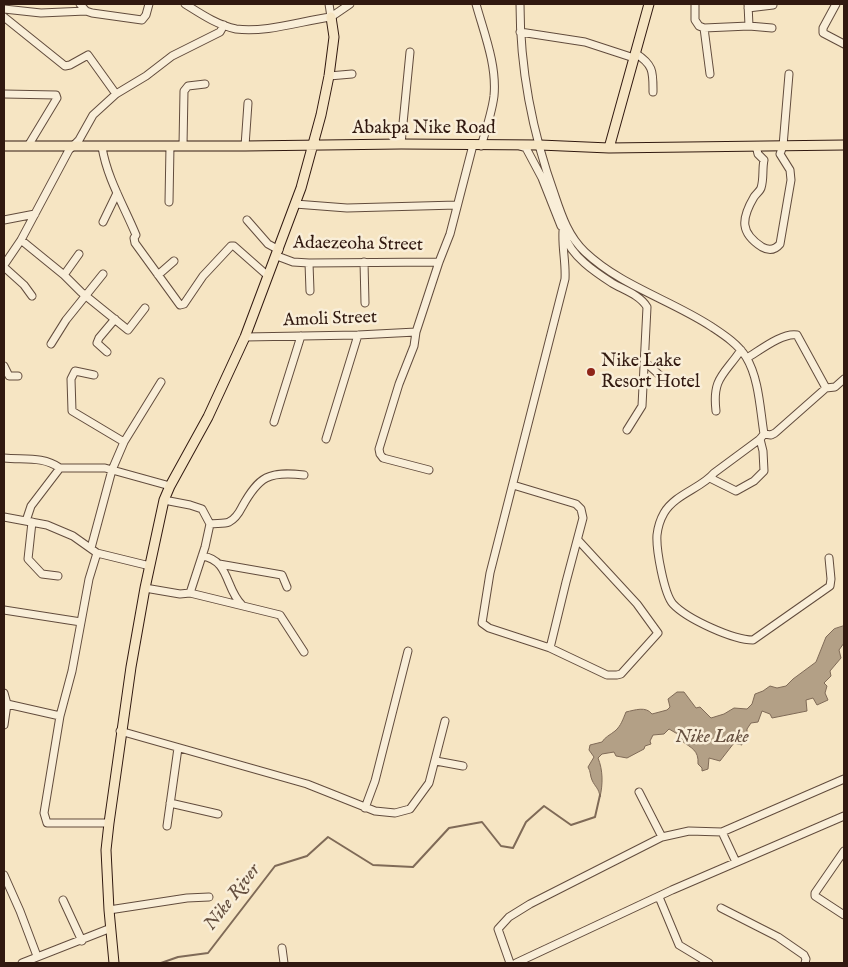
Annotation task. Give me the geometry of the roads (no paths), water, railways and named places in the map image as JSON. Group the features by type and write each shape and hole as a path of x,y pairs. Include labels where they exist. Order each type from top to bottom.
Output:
{"main road":[{"path":"609,148 649,4"},
{"path":"113,961 106,850 120,731 145,588 164,500 208,417 245,337 301,188 321,115 329,76 334,37 331,17"},
{"name":"Abakpa Nike Road","path":"4,146 312,146 401,144 540,145 609,148 844,146"}],"street":[{"path":"80,4 86,11"},
{"path":"4,9 42,13 86,11 104,16 142,20 150,4"},
{"path":"184,4 212,21 236,29 256,29 331,17 350,4"},
{"path":"329,4 331,17"},
{"path":"429,470 383,458 379,449 399,384 414,346 416,332 439,262 450,234 461,185 491,109 494,85 493,70 476,4"},
{"path":"520,4 520,32 534,127 548,178 563,221 571,236 584,252 612,273 694,315 723,334 747,358 755,382 762,436 764,471 754,481 736,491 710,478"},
{"path":"695,4 696,23 704,28 749,26 772,28"},
{"path":"836,4 823,28 823,33 844,44"},
{"path":"749,26 748,6 773,5"},
{"path":"4,17 65,66 70,66 88,55 116,94"},
{"path":"32,296 24,285 4,266 21,240 69,150 79,140 93,115 116,94 146,76 172,56 220,32 224,25"},
{"path":"704,28 710,74"},
{"path":"520,32 585,42 635,55 650,65 653,76 653,92"},
{"path":"401,144 410,52"},
{"path":"329,76 352,74"},
{"path":"756,146 758,154 764,160 760,189 751,203 744,222 744,228 763,248 771,250 780,244 791,180 790,170 780,154 783,146 789,74"},
{"path":"183,146 184,91 188,86 205,84"},
{"path":"4,94 56,95 57,98 28,146"},
{"path":"245,146 248,103"},
{"path":"102,146 117,193 136,235 134,238 135,243 182,306 203,276 231,246 234,246 268,276"},
{"path":"169,202 170,146"},
{"path":"475,146 525,147 542,178 567,243 588,265 612,283 641,299 646,305 648,310 642,406 626,430"},
{"path":"103,222 117,193"},
{"path":"295,204 347,208 457,205"},
{"path":"4,220 34,214"},
{"path":"247,220 278,253"},
{"path":"563,231 562,247 565,279 490,573 482,623 489,628 550,648 607,675 621,674 658,633 637,604 578,540"},
{"path":"21,240 128,330 145,308"},
{"name":"Adaezeoha Street","path":"278,253 293,262 309,263 439,262"},
{"path":"64,275 79,254"},
{"path":"158,275 174,261"},
{"path":"364,262 366,303"},
{"path":"309,263 310,291"},
{"path":"51,344 66,320 102,274"},
{"path":"107,352 97,343 98,338 114,318"},
{"name":"Amoli Street","path":"245,337 416,332"},
{"path":"747,358 784,336 791,334 797,336 826,388"},
{"path":"326,439 358,335"},
{"path":"274,422 301,336"},
{"path":"716,411 715,392 717,384 741,350"},
{"path":"645,362 664,379"},
{"path":"4,366 9,376 18,376"},
{"path":"94,375 79,371 75,371 73,374 71,379 72,411 124,442"},
{"path":"829,558 830,586 762,635 753,640 744,640 690,617 674,605 667,596 660,564 657,536 659,522 666,510 689,490 710,478 714,472 762,436 775,433 826,388 835,388 844,379"},
{"path":"91,548 112,470 124,442 161,382"},
{"path":"4,458 43,459 52,462 60,468 112,470 170,486"},
{"path":"58,576 42,574 28,559 31,506 60,468"},
{"path":"210,524 229,522 233,519 247,497 265,478 284,473 304,475"},
{"path":"513,485 576,504 581,509 583,518 550,648"},
{"path":"164,500 202,509 210,524 190,593"},
{"path":"4,518 29,521 62,530 97,553 150,566"},
{"path":"97,553 89,579 70,680 60,716 44,813 47,823 109,823"},
{"path":"202,556 213,558 219,564 235,599 243,606"},
{"path":"219,564 282,576 287,587"},
{"path":"145,588 180,594 190,593 280,615 304,652"},
{"path":"4,610 81,622"},
{"path":"365,808 375,781 408,651"},
{"path":"4,693 7,704 4,725"},
{"path":"7,704 60,716"},
{"path":"120,731 307,784 365,808 384,812 400,812 410,809 429,783 445,721"},
{"path":"167,826 178,748"},
{"path":"436,761 463,766"},
{"path":"510,963 498,929 509,917 583,876 662,837 689,831 722,832 844,779"},
{"path":"639,792 662,837"},
{"path":"170,803 218,814"},
{"path":"516,963 736,862 844,816"},
{"path":"722,832 736,862"},
{"path":"844,851 815,893 815,896 844,915"},
{"path":"4,874 37,956"},
{"path":"109,910 187,898 209,897"},
{"path":"659,898 679,945 709,963"},
{"path":"63,900 82,941"},
{"path":"721,908 778,937 804,955 806,958 805,963"},
{"path":"22,963 111,928"},
{"path":"282,948 284,963"}],"water":[{"name":"Nike Lake","path":"844,626 844,643 839,650 841,658 830,671 831,676 824,683 827,686 825,693 828,700 817,705 813,698 806,700 807,711 772,718 770,714 762,711 758,722 751,723 747,729 747,735 741,739 742,745 734,743 720,761 709,758 708,769 702,771 698,764 696,752 682,741 681,736 669,729 664,734 653,735 650,741 651,744 627,758 616,756 614,752 602,754 598,758 602,777 600,797 588,767 594,757 589,750 590,745 602,742 615,731 626,712 644,709 652,714 667,710 670,707 668,699 677,692 684,692 696,708 700,707 711,718 724,714 734,708 747,709 752,704 755,694 770,686 777,688 786,686 816,662 826,637 834,629"}],"waterway":[{"name":"Nike River","path":"161,963 178,957 208,953 275,866 307,856 328,837 373,865 413,867 449,828 482,822 501,846 513,848 526,822 544,806 571,825 595,817 600,795"}],"place":[{"name":"Nike Lake Resort Hotel","path":"591,372"}]}
